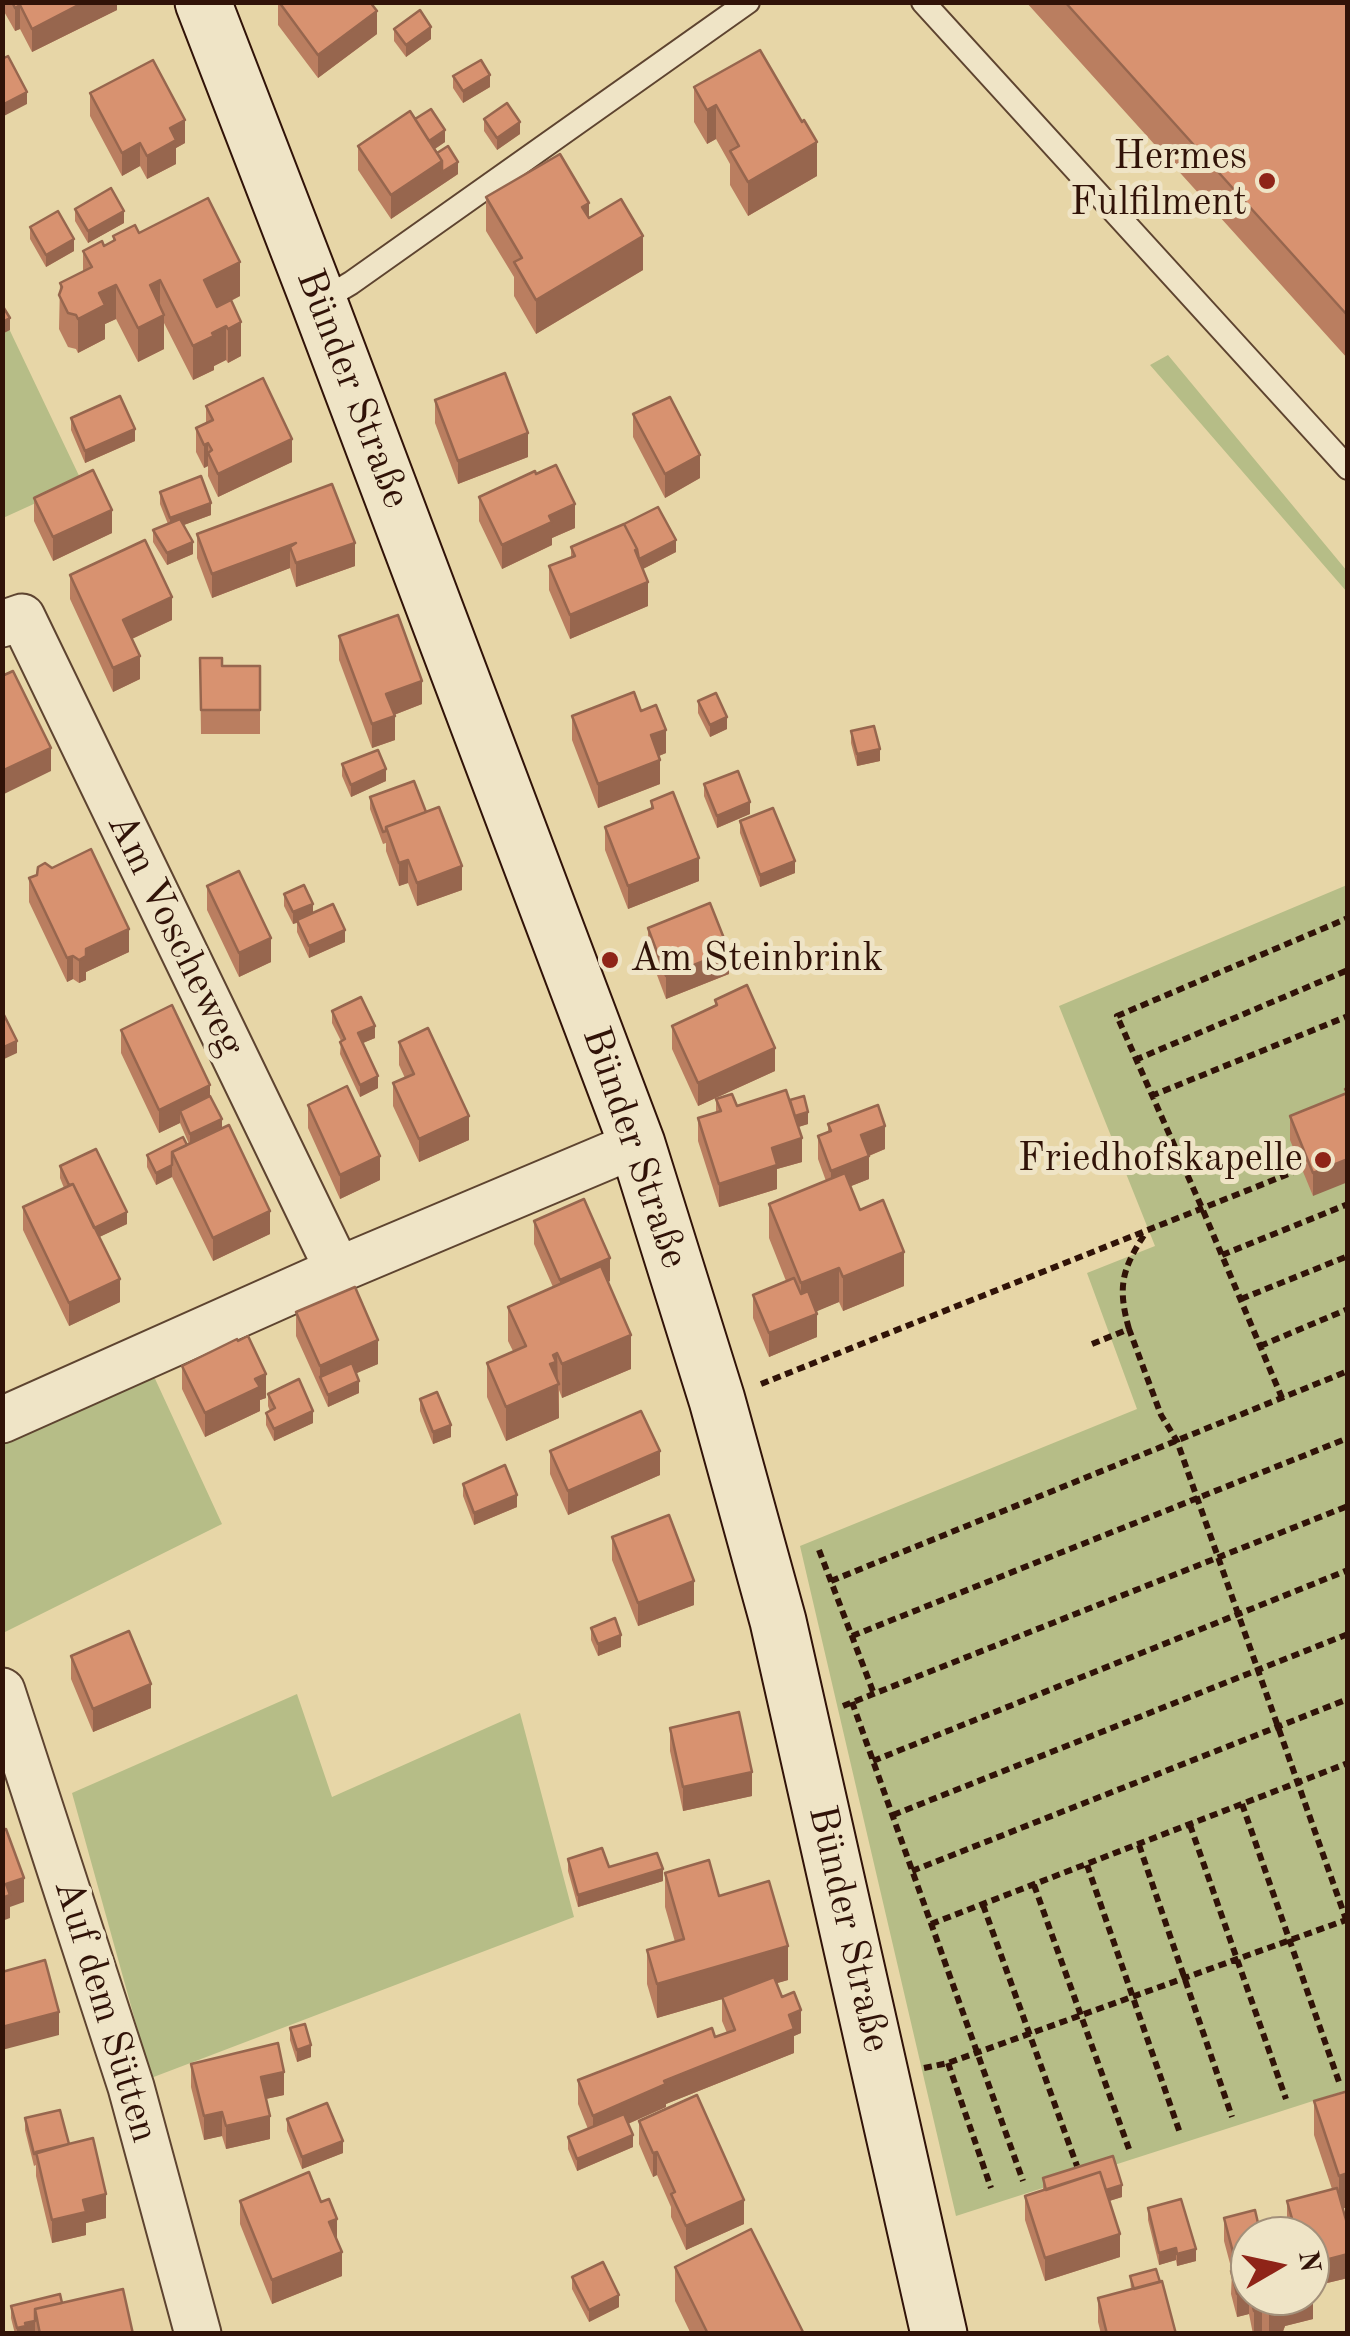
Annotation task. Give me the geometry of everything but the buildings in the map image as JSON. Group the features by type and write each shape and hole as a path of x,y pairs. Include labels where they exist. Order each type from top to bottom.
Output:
{"main road":[{"name":"Bünder Straße","path":"203,2 638,1144 717,1400 778,1621 939,2334"}],"street":[{"name":"Am Voscheweg","path":"2,624 22,617 338,1270"},
{"path":"2,1420 338,1270 638,1144"},
{"name":"Auf dem Sütten","path":"2,1691 132,2088 198,2334"}],"lane":[{"path":"319,302 748,2"},
{"path":"923,2 1348,468"}],"path":[{"path":"1282,1398 1117,1016 1348,918"},
{"path":"1135,1060 1348,970"},
{"path":"1151,1096 1348,1016"},
{"path":"717,1400 1302,1169"},
{"path":"1222,1255 1348,1204"},
{"path":"915,2070 948,2062 1347,1922 1178,1441 1161,1415 1120,1299 1128,1260 1146,1232"},
{"path":"1240,1299 1348,1256"},
{"path":"1260,1346 1348,1309"},
{"path":"1092,1344 1129,1329"},
{"path":"831,1581 1348,1371"},
{"path":"852,1636 1348,1438"},
{"path":"832,1710 1348,1506"},
{"path":"819,1550 874,1694"},
{"path":"874,1761 1348,1570"},
{"path":"892,1815 1348,1634"},
{"path":"912,1871 1348,1699"},
{"path":"852,1702 1023,2182"},
{"path":"931,1924 1348,1763"},
{"path":"1242,1804 1339,2082"},
{"path":"1190,1825 1286,2099"},
{"path":"1139,1845 1232,2117"},
{"path":"1086,1865 1180,2133"},
{"path":"1034,1885 1130,2149"},
{"path":"982,1905 1077,2166"},
{"path":"948,2062 991,2188"}],"green space":[{"path":"2,314 82,482 3,518 2,518"},
{"path":"1168,355 1347,571 1347,592 1150,365"},
{"path":"1347,885 1347,2090 956,2216 800,1546 1137,1409 1087,1273 1155,1246 1059,1006"},
{"path":"151,1370 222,1524 3,1633 3,1441"},
{"path":"297,1694 332,1797 520,1713 574,1917 151,2078 72,1793"}],"place":[{"name":"Hermes Fulfilment","path":"1267,181"},
{"name":"Am Steinbrink","path":"610,960"},
{"name":"Friedhofskapelle","path":"1323,1160"}]}
